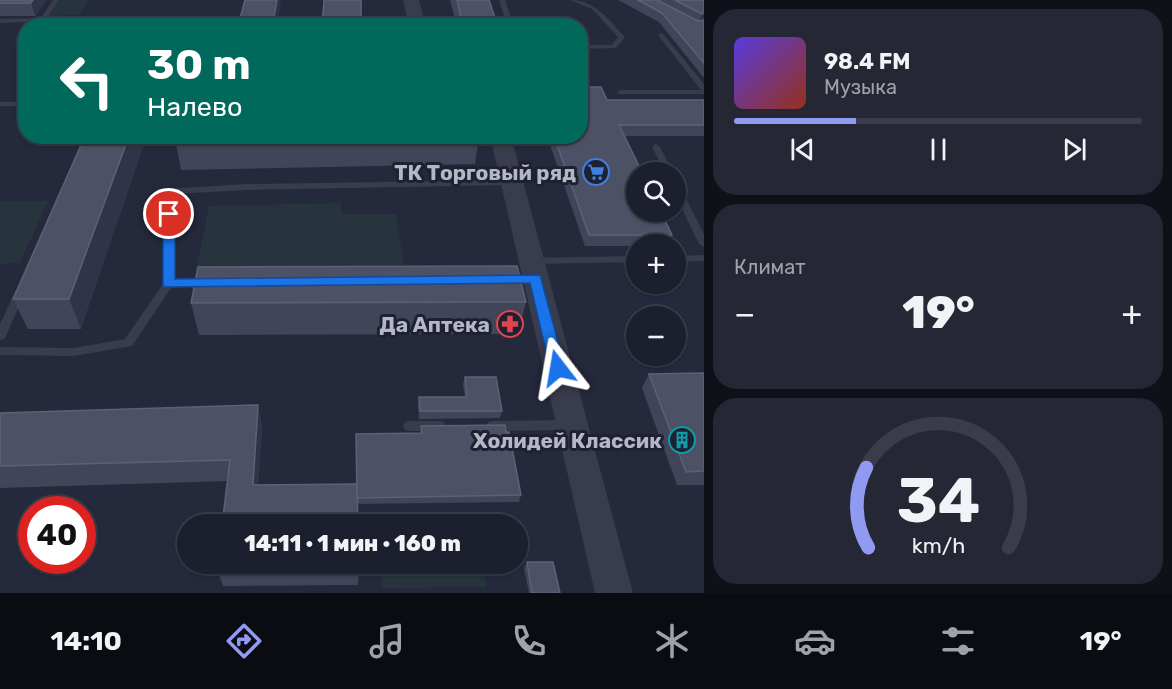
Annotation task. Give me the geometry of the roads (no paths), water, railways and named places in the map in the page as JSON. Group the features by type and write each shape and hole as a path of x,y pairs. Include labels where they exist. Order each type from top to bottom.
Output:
{"street":[{"path":"411,0 416,18"},
{"path":"502,144 530,273 572,424 614,593"}],"lane":[{"path":"44,18 56,0"},
{"path":"502,0 509,18"},
{"path":"573,0 594,8 622,36 614,47 588,47"},
{"path":"0,21 18,21"},
{"path":"661,35 704,91"},
{"path":"621,92 704,91"},
{"path":"0,104 18,104"},
{"path":"657,147 664,162"},
{"path":"0,351 74,352 128,343 168,284 169,191 247,187 512,183"},
{"path":"686,207 704,244"},
{"path":"686,259 704,258"},
{"path":"530,273 626,261"},
{"path":"168,284 225,282"},
{"path":"0,336 24,283"},
{"path":"483,426 572,424"},
{"path":"409,426 451,426"}],"place":[{"name":"ТК Торговый ряд","path":"596,172"},
{"name":"Да Аптека","path":"510,324"},
{"name":"Холидей Классик","path":"682,440"}]}
